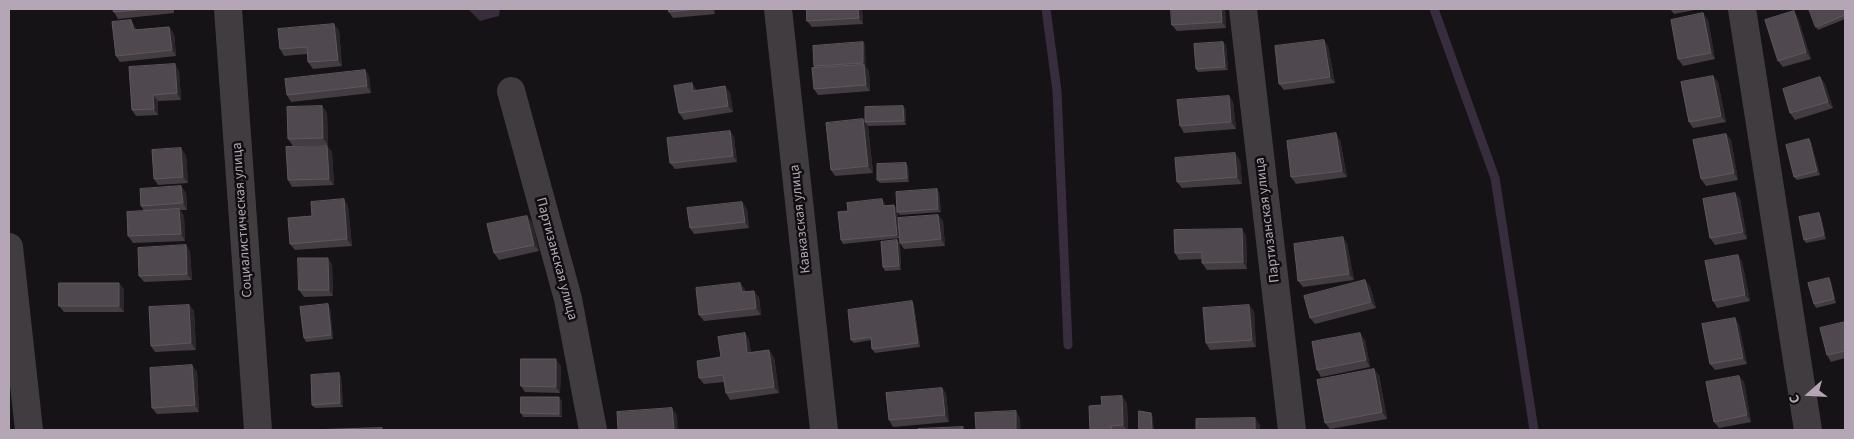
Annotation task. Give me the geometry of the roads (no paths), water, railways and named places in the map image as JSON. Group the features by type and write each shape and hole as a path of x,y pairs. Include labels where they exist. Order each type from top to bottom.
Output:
{"street":[{"name":"Социалистическая улица","path":"228,9 258,430"},
{"name":"Кавказская улица","path":"778,9 824,430"},
{"name":"Партизанская улица","path":"1243,9 1292,430"},
{"path":"1742,9 1808,430"},
{"name":"Партизанская улица","path":"511,91 568,299 593,430"},
{"path":"9,246 30,430"}],"waterway":[{"path":"1046,9 1057,91 1068,345"},
{"path":"1434,9 1495,178 1534,430"}]}
